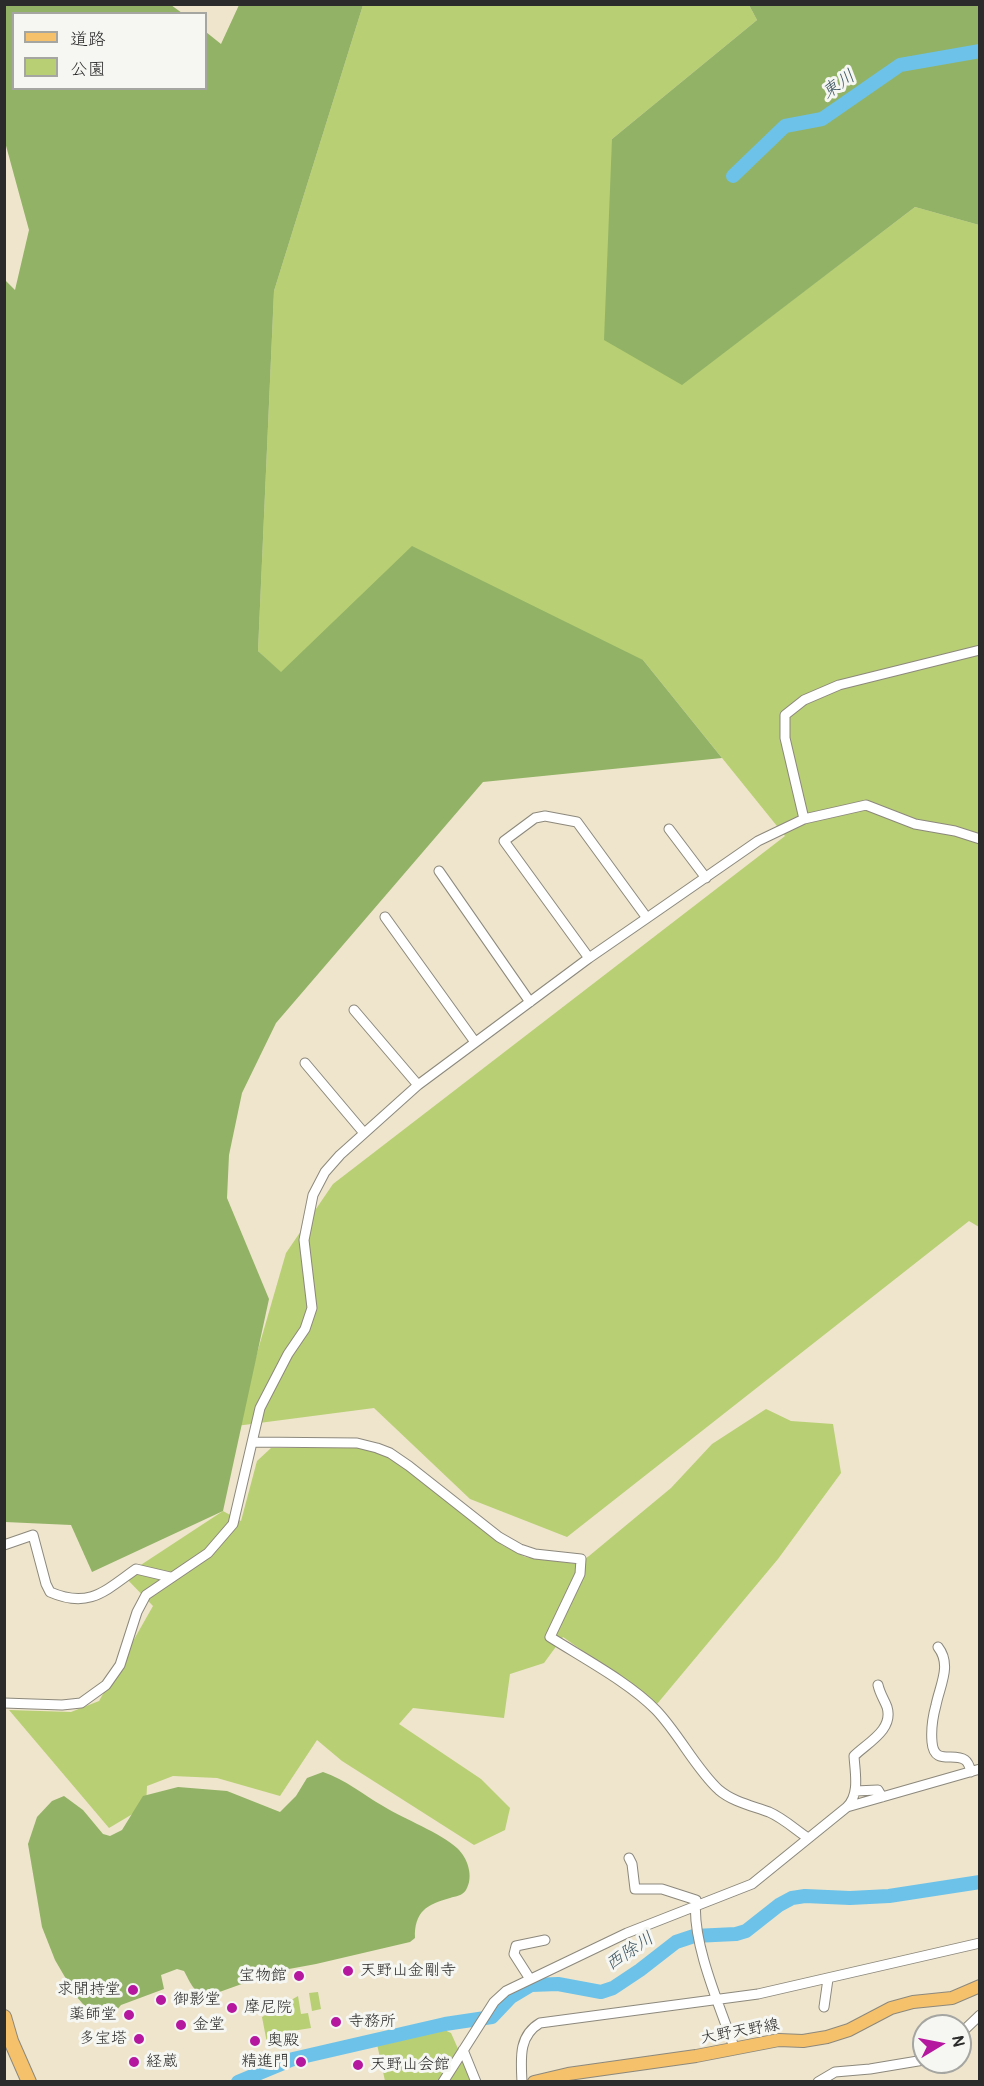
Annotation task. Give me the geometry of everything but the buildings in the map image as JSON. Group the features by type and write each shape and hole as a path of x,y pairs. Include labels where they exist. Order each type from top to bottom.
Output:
{"highway":[{"path":"4,2017 11,2041 29,2082"}],"main road":[{"name":"大野天野線","path":"534,2082 568,2074 696,2056 779,2040 803,2041 827,2037 849,2030 891,2008 913,2002 952,1998 980,1986"}],"street":[{"path":"804,819 785,738 785,715 804,700 839,685 980,650"},
{"path":"4,1702 62,1705 81,1703 106,1685 120,1665 137,1612 146,1595 208,1553 233,1524 260,1408 288,1354 305,1329 312,1308 304,1240 312,1195 325,1172 340,1155 418,1085 589,958 758,841 804,819 866,805 915,824 955,831 980,839"},
{"path":"589,958 504,841 535,818 545,816 577,822 647,918"},
{"path":"669,829 705,878"},
{"path":"439,871 530,1002"},
{"path":"385,917 475,1042"},
{"path":"354,1010 418,1085"},
{"path":"304,1063 364,1133"},
{"path":"252,1442 357,1443 377,1448 390,1453 409,1466 499,1537 520,1549 535,1554 581,1559 580,1574 550,1637 625,1685 654,1708 671,1726 721,1791 732,1798 771,1813 808,1838"},
{"path":"4,1545 33,1535 46,1584 50,1592 64,1598 88,1599 111,1587 136,1569 170,1577"},
{"path":"847,1807 975,1770 963,1758 942,1757 934,1750 932,1742 936,1704 945,1661 938,1647"},
{"path":"443,2082 494,2002 506,1991 627,1933 752,1884 853,1802 854,1756 873,1741 888,1716 878,1685"},
{"path":"855,1791 878,1790 882,1797"},
{"path":"629,1858 632,1864 635,1889 662,1889 696,1900 698,1935 734,2047"},
{"path":"530,1978 514,1954 515,1949 518,1944 545,1940"},
{"path":"522,2082 522,2048 529,2032 540,2023 718,2001 828,1979 980,1943"},
{"path":"824,2007 828,1979"},
{"path":"463,2050 476,2082"},
{"path":"818,2082 835,2072 912,2062"}],"green space":[{"path":"5,4 171,5 181,12 12,12 12,90 207,90 207,33 221,44 239,5 363,5 274,291 258,651 281,672 412,546 643,660 722,758 483,782 276,1023 242,1093 229,1155 227,1198 269,1299 223,1511 92,1572 71,1525 5,1522 4,279 15,290 29,230 5,142"},
{"path":"363,5 749,5 757,20 612,139 682,384 915,207 979,225 979,1227 969,1221 567,1537 470,1499 374,1408 236,1426 286,1253 333,1184 785,836 643,660 280,672 258,651 274,291"},
{"path":"749,5 979,5 979,225 915,207 682,385 604,340 612,139 757,20"},
{"path":"766,1409 791,1421 833,1424 841,1473 778,1559 657,1704 563,1637 544,1663 510,1674 504,1718 413,1708 399,1724 481,1779 510,1808 505,1830 474,1845 342,1761 317,1740 280,1796 217,1778 173,1776 147,1786 146,1806 109,1828 9,1710 71,1712 99,1701 153,1606 124,1576 223,1511 241,1521 257,1461 271,1448 363,1448 392,1458 502,1545 525,1557 577,1564 671,1488 712,1444"},
{"path":"323,1772 450,1842 464,1857 469,1868 470,1879 464,1892 459,1896 435,1903 424,1910 417,1922 415,1938 410,1942 278,1971 211,1995 197,1991 184,1971 177,1969 161,1975 164,1989 121,2005 110,2018 102,2021 96,2019 76,1996 55,1960 42,1927 28,1844 37,1817 52,1801 64,1796 83,1810 103,1834 110,1836 122,1830 143,1796 178,1787 227,1791 280,1812 296,1796 307,1778"},
{"path":"318,1992 321,2009 312,2011 309,1993"},
{"path":"298,1996 301,2014 308,2013 311,2028 286,2032 287,2036 267,2043 262,2017"},
{"path":"440,2028 451,2033 459,2051 444,2077 437,2082 385,2081 377,2044"},
{"path":"462,2060 472,2081 446,2082"}],"waterway":[{"name":"東川","path":"733,176 785,126 822,119 900,65 980,51"},
{"name":"西除川","path":"238,2082 293,2059 445,2024 492,2017 511,1997 531,1985 558,1984 601,1992 613,1988 676,1942 694,1936 736,1934 746,1931 779,1905 792,1898 889,1896 980,1882"}],"place":[{"name":"天野山金剛寺","path":"348,1971"},
{"name":"宝物館","path":"299,1976"},
{"name":"求聞持堂","path":"133,1990"},
{"name":"御影堂","path":"161,2000"},
{"name":"摩尼院","path":"232,2008"},
{"name":"薬師堂","path":"129,2015"},
{"name":"寺務所","path":"336,2022"},
{"name":"金堂","path":"181,2025"},
{"name":"多宝塔","path":"139,2039"},
{"name":"奥殿","path":"255,2041"},
{"name":"経蔵","path":"134,2062"},
{"name":"精進門","path":"301,2062"},
{"name":"天野山会館","path":"358,2065"}]}
